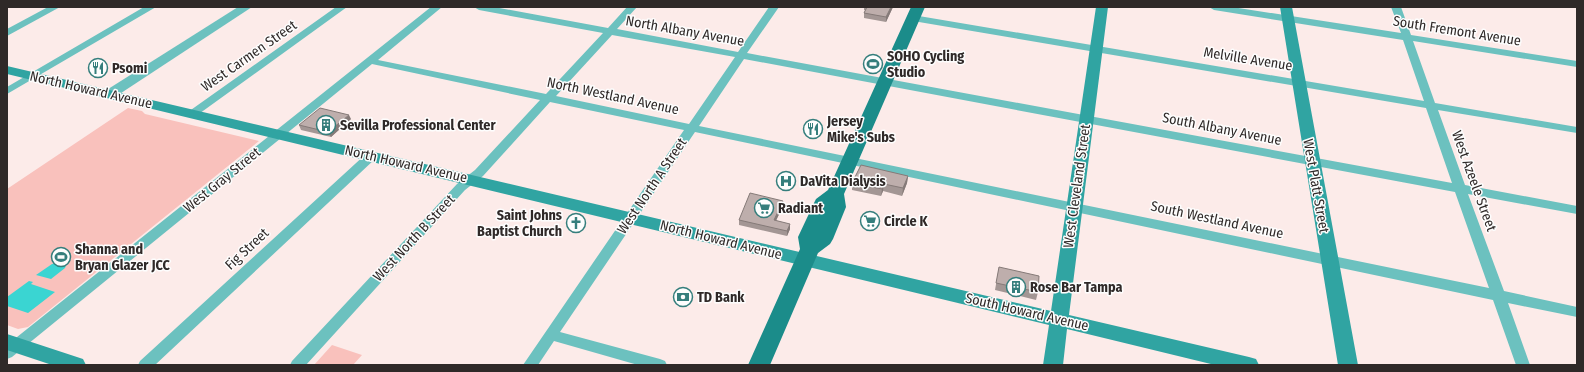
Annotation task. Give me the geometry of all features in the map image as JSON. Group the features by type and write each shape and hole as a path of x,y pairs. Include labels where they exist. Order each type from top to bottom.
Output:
{"main road":[{"name":"West Cleveland Street","path":"1053,365 1102,7"},
{"name":"West Platt Street","path":"1286,12 1348,365"},
{"path":"759,365 807,255 823,239 837,207 835,194 916,13"},
{"name":"North Howard Avenue","path":"7,70 631,218 807,255"},
{"name":"South Howard Avenue","path":"807,255 1059,320 1249,365"},
{"path":"10,347 76,365"}],"street":[{"path":"7,32 55,7"},
{"path":"7,90 151,7"},
{"path":"110,94 246,7"},
{"name":"West Carmen Street","path":"192,114 342,7"},
{"name":"West Gray Street","path":"10,347 437,7"},
{"name":"North Albany Avenue","path":"479,7 885,82"},
{"path":"524,15 532,7"},
{"name":"West North B Street","path":"297,365 461,187 479,173 632,7"},
{"name":"West North A Street","path":"530,365 774,7"},
{"name":"South Fremont Avenue","path":"1214,7 1286,12 1408,38 1577,64"},
{"name":"West Azeele Street","path":"1396,7 1523,365"},
{"name":"Melville Avenue","path":"916,13 1096,48 1577,130"},
{"name":"North Westland Avenue","path":"370,61 850,161"},
{"name":"South Albany Avenue","path":"885,82 1577,210"},
{"name":"Fig Street","path":"145,365 371,156"},
{"name":"South Westland Avenue","path":"850,161 1577,312"},
{"path":"551,335 660,365"}],"shaded area":[{"name":"Shanna and Bryan Glazer JCC","path":"128,108 142,111 145,114 259,141 28,327 18,329 7,325 7,189"},
{"path":"332,345 362,355 353,365 314,365"}],"water":[{"path":"63,261 67,263 65,268 51,279 36,275 52,264"},
{"path":"29,281 33,282 31,284 55,292 28,313 7,306 7,297"}],"building":[{"path":"867,7 891,7 886,17 864,13"},
{"name":"Sevilla Professional Center","path":"320,108 349,115 328,132 299,125"},
{"path":"861,165 908,176 903,188 884,184 882,189 852,183"},
{"path":"750,193 783,201 774,220 790,224 787,231 739,220"},
{"path":"999,267 1039,276 1038,292 996,283"}],"place":[{"name":"SOHO Cycling Studio","path":"873,64"},
{"name":"Psomi","path":"98,68"},
{"name":"Sevilla Professional Center","path":"326,125"},
{"name":"Jersey Mike's Subs","path":"813,129"},
{"name":"DaVita Dialysis","path":"786,181"},
{"name":"Radiant","path":"764,208"},
{"name":"Circle K","path":"870,221"},
{"name":"Saint Johns Baptist Church","path":"576,223"},
{"name":"Shanna and Bryan Glazer JCC","path":"61,257"},
{"name":"Rose Bar Tampa","path":"1016,287"},
{"name":"TD Bank","path":"683,297"}]}
